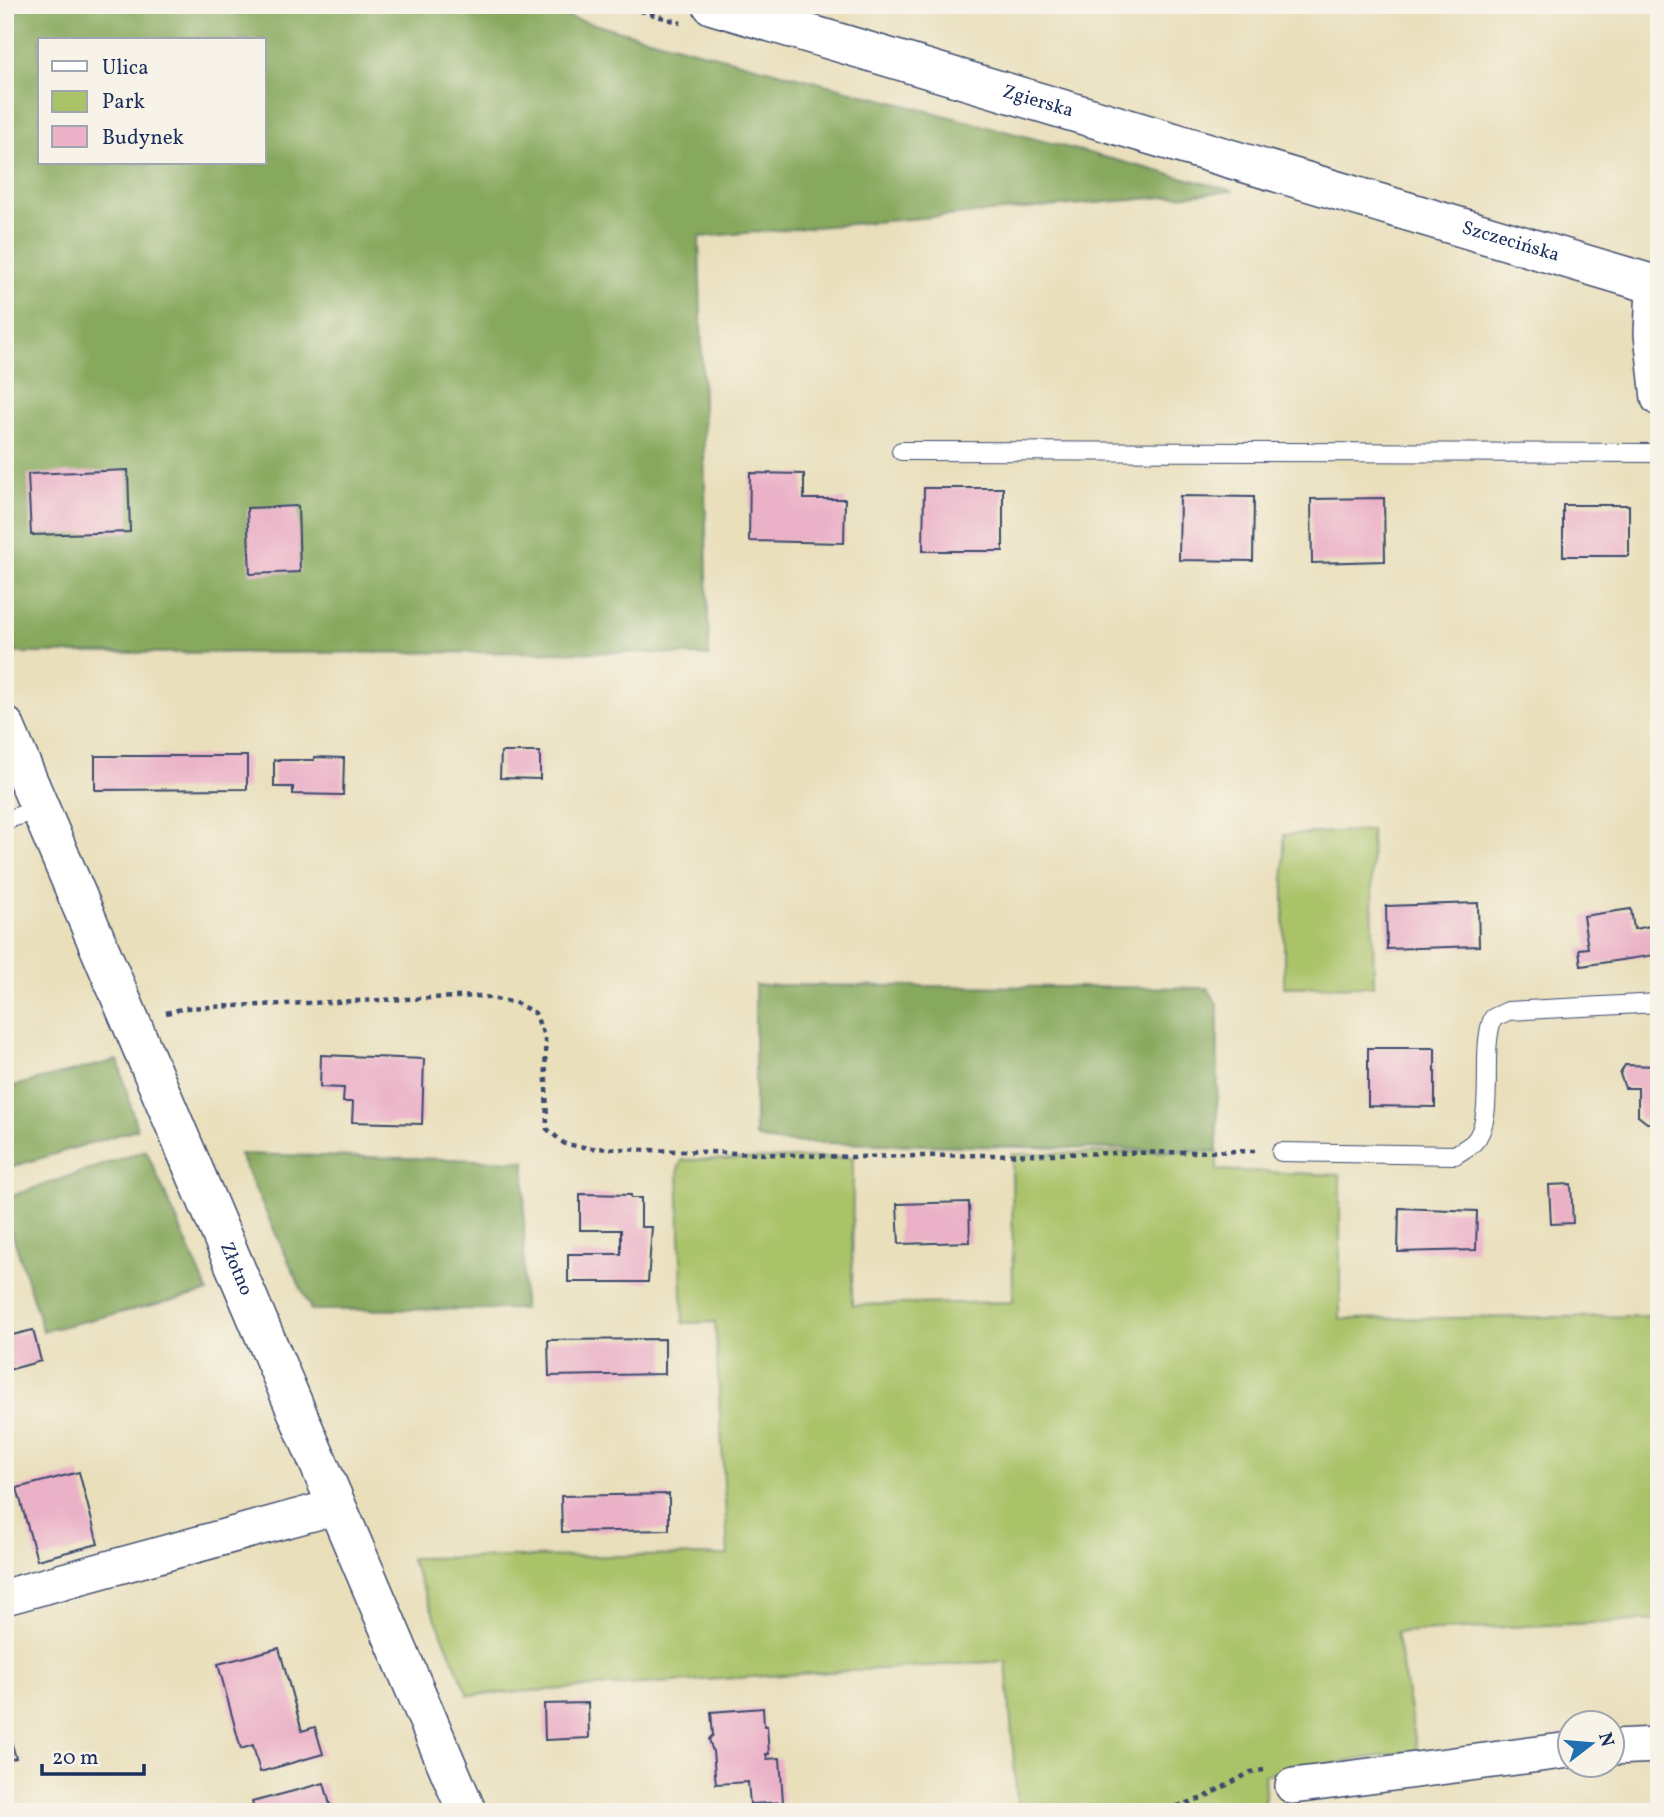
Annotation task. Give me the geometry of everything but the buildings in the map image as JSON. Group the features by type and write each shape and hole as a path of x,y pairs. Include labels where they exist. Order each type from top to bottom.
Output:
{"street":[{"name":"Zgierska","path":"712,5 1363,198"},
{"name":"Szczecińska","path":"1363,198 1657,285"},
{"path":"1657,285 1652,334 1659,398"},
{"name":"Złotno","path":"5,726 23,814 134,1027 467,1812"},
{"path":"5,1597 338,1506"},
{"path":"1626,1746 1659,1745"},
{"path":"1284,1777 1556,1751"}],"lane":[{"path":"901,451 1659,453"},
{"path":"1281,1152 1455,1155 1475,1141 1484,1121 1486,1035 1493,1018 1508,1011 1659,1003"}],"path":[{"path":"134,1027 185,1008 480,996 516,1003 535,1013 545,1038 547,1129 565,1144 590,1148 853,1157 1281,1152"},
{"path":"1158,1812 1203,1798 1251,1772 1284,1777"}],"green space":[{"path":"5,5 522,5 1234,191 699,237 709,656 630,652 17,653 5,624"},
{"path":"1371,830 1374,986 1284,987 1284,835"},
{"path":"755,985 1208,988 1218,1006 1217,1151 775,1142 755,1137"},
{"path":"118,1060 137,1129 5,1169 5,1088"},
{"path":"146,1150 208,1292 43,1331 5,1210 5,1198"},
{"path":"1217,1151 1217,1170 1340,1175 1340,1319 1659,1316 1659,1620 1396,1632 1417,1750 1264,1775 1266,1812 1018,1812 1006,1661 468,1695 410,1558 728,1555 715,1322 683,1323 678,1170 682,1160 853,1157 852,1305 1013,1302 1012,1154"},
{"path":"239,1154 525,1161 523,1309 311,1310"}]}
